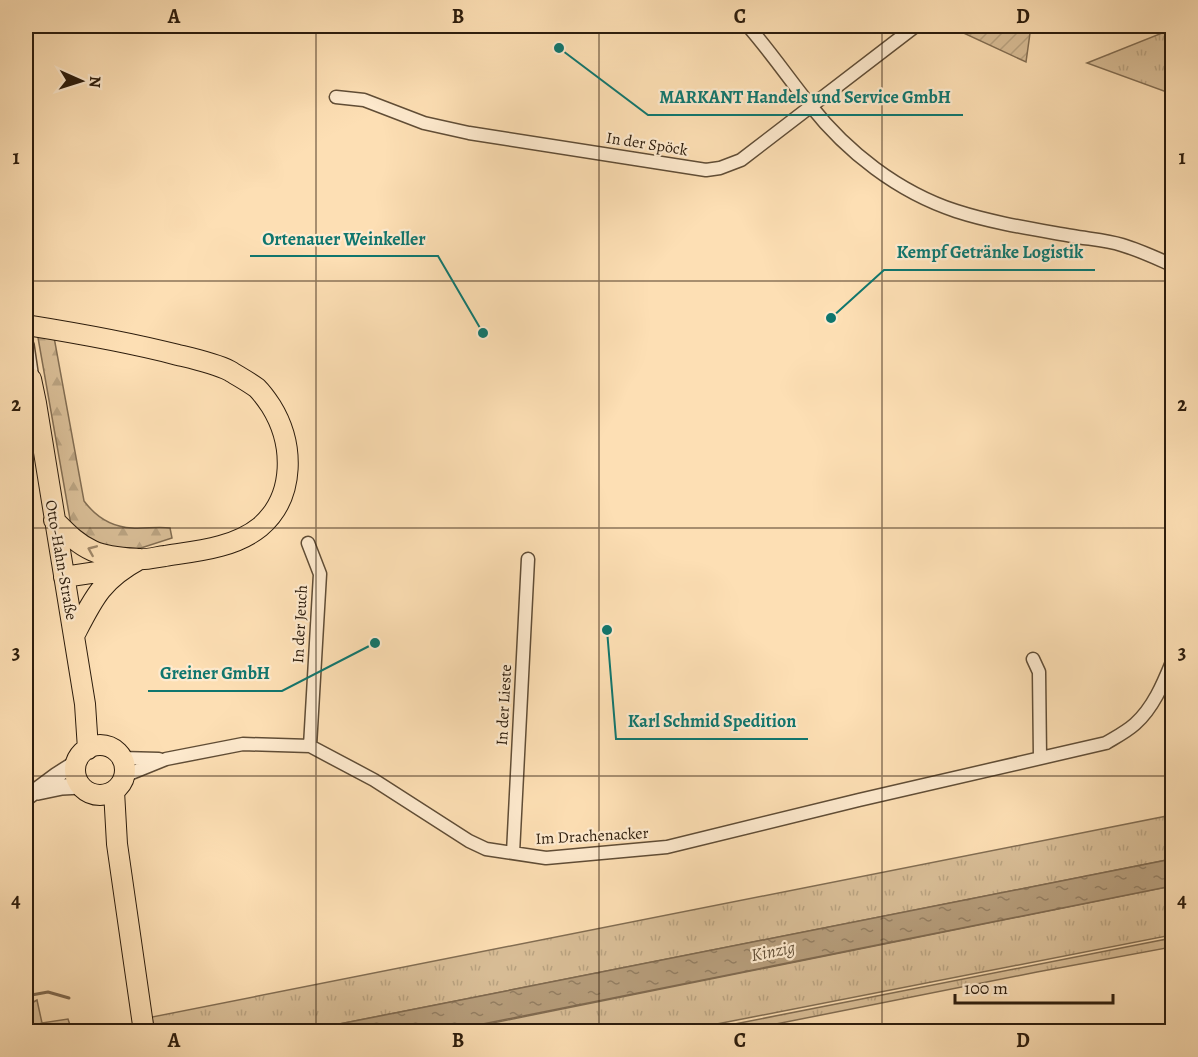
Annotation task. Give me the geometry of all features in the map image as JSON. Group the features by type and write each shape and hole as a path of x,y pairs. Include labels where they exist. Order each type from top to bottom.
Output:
{"main road":[{"path":"26,324 161,350 207,362 229,371 257,389 266,399 279,420 287,444 286,481 280,501 271,515 244,537 226,544 186,553 64,577"},
{"name":"Otto-Hahn-Straße","path":"28,377 74,636 90,753"},
{"path":"54,520 75,540 94,552 132,563"},
{"path":"74,636 100,588 132,563"},
{"name":"Otto-Hahn-Straße","path":"107,781 77,779 75,771 90,753 111,748 117,753 107,781 104,808 117,844 143,1023"}],"street":[{"path":"748,26 811,107 842,140 865,162 923,199 988,220 1121,245 1173,265"},
{"name":"In der Spöck","path":"336,97 364,100 424,123 469,134 706,170 720,168 741,160 913,28"},
{"name":"Otto-Hahn-Straße","path":"26,348 28,377"},
{"name":"In der Jeuch","path":"308,543 320,574 310,746"},
{"name":"In der Lieste","path":"513,854 528,559"},
{"path":"1033,659 1039,672 1040,757"},
{"name":"Im Drachenacker","path":"107,781 166,759 243,744 310,746 374,780 469,841 486,849 546,858 668,847 1106,743 1136,723 1147,712 1173,662"},
{"path":"29,795 90,753"},
{"path":"29,795 62,787 107,781"}],"green space":[{"path":"965,26 1031,26 1026,62 957,30"},
{"path":"1172,29 1172,94 1087,63"},
{"path":"37,332 54,337 84,501 94,512 111,523 132,528 170,528 172,538 141,548 111,548 81,535 71,525"},
{"path":"1172,815 1172,859 304,1031 154,1031 152,1017"},
{"path":"1172,886 1172,935 681,1031 448,1032"},
{"path":"1172,938 1172,947 741,1031 699,1031"},
{"path":"37,1000 42,1023 68,1019 70,1025 42,1031 27,1031 32,1014 30,1004"}],"water":[{"name":"Kinzig","path":"1172,859 1172,886 448,1031 304,1031"}],"waterway":[{"path":"26,996 48,992 69,998"}],"place":[{"name":"MARKANT Handels und Service GmbH","path":"559,48"},
{"name":"Kempf Getränke Logistik","path":"831,318"},
{"name":"Ortenauer Weinkeller","path":"483,333"},
{"name":"Karl Schmid Spedition","path":"607,630"},
{"name":"Greiner GmbH","path":"375,643"}]}
